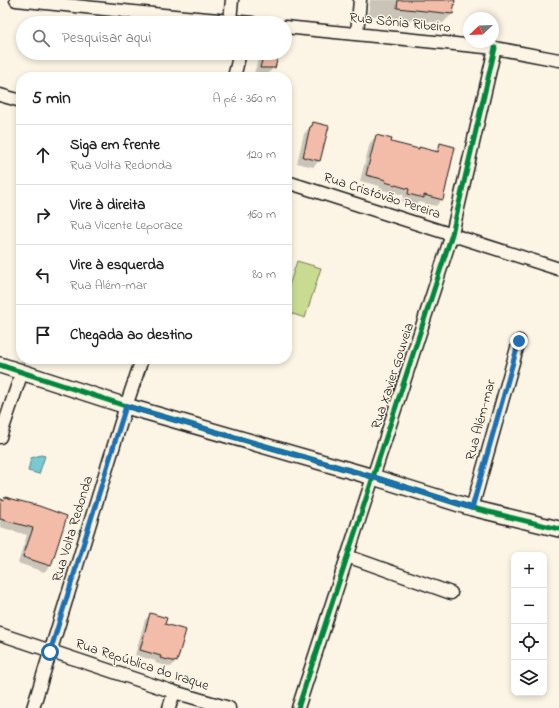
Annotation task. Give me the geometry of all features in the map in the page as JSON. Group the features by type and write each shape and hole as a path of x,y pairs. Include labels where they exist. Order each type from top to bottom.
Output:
{"street":[{"path":"16,0 101,4 176,16"},
{"path":"230,16 232,0"},
{"path":"357,33 360,0"},
{"name":"Rua Sônia Ribeiro","path":"292,28 463,45"},
{"name":"Rua Sônia Ribeiro","path":"495,48 559,60"},
{"name":"Rua Xavier Gouveia","path":"298,708 452,234 495,48"},
{"path":"235,72 238,60"},
{"path":"0,95 16,100"},
{"name":"Rua Cristóvão Pereira","path":"292,184 559,269"},
{"name":"Rua Além-mar","path":"472,508 519,341"},
{"name":"Rua Volta Redonda","path":"33,708 140,364"},
{"path":"0,365 126,406 373,477 472,508 559,529"},
{"path":"0,437 22,372"},
{"path":"347,556 451,593"},
{"name":"Rua República do Iraque","path":"0,634 50,652 229,708"},
{"path":"169,708 174,692"}],"green space":[{"path":"297,261 321,268 305,318 292,314 292,276"}],"water":[{"path":"41,455 45,456 39,474 28,471 31,458"}],"building":[{"path":"398,0 455,0 453,14 397,8"},
{"path":"262,60 277,60 275,68 260,68"},
{"path":"313,122 329,126 320,161 303,157 310,127 312,126"},
{"path":"376,135 392,139 391,142 438,152 440,143 455,147 443,200 424,195 424,198 408,194 409,189 385,182 386,180 366,175"},
{"path":"5,497 39,506 67,516 51,566 23,557 33,528 0,519 0,499 4,500"},
{"path":"150,613 167,618 165,624 186,630 177,662 160,658 161,656 140,650"}],"cycle path":[{"path":"298,708 452,234 495,48"},
{"path":"0,365 126,406 373,477 472,508 559,529"}],"route":[{"path":"50,652 126,406 373,477 472,508 519,341"}]}
